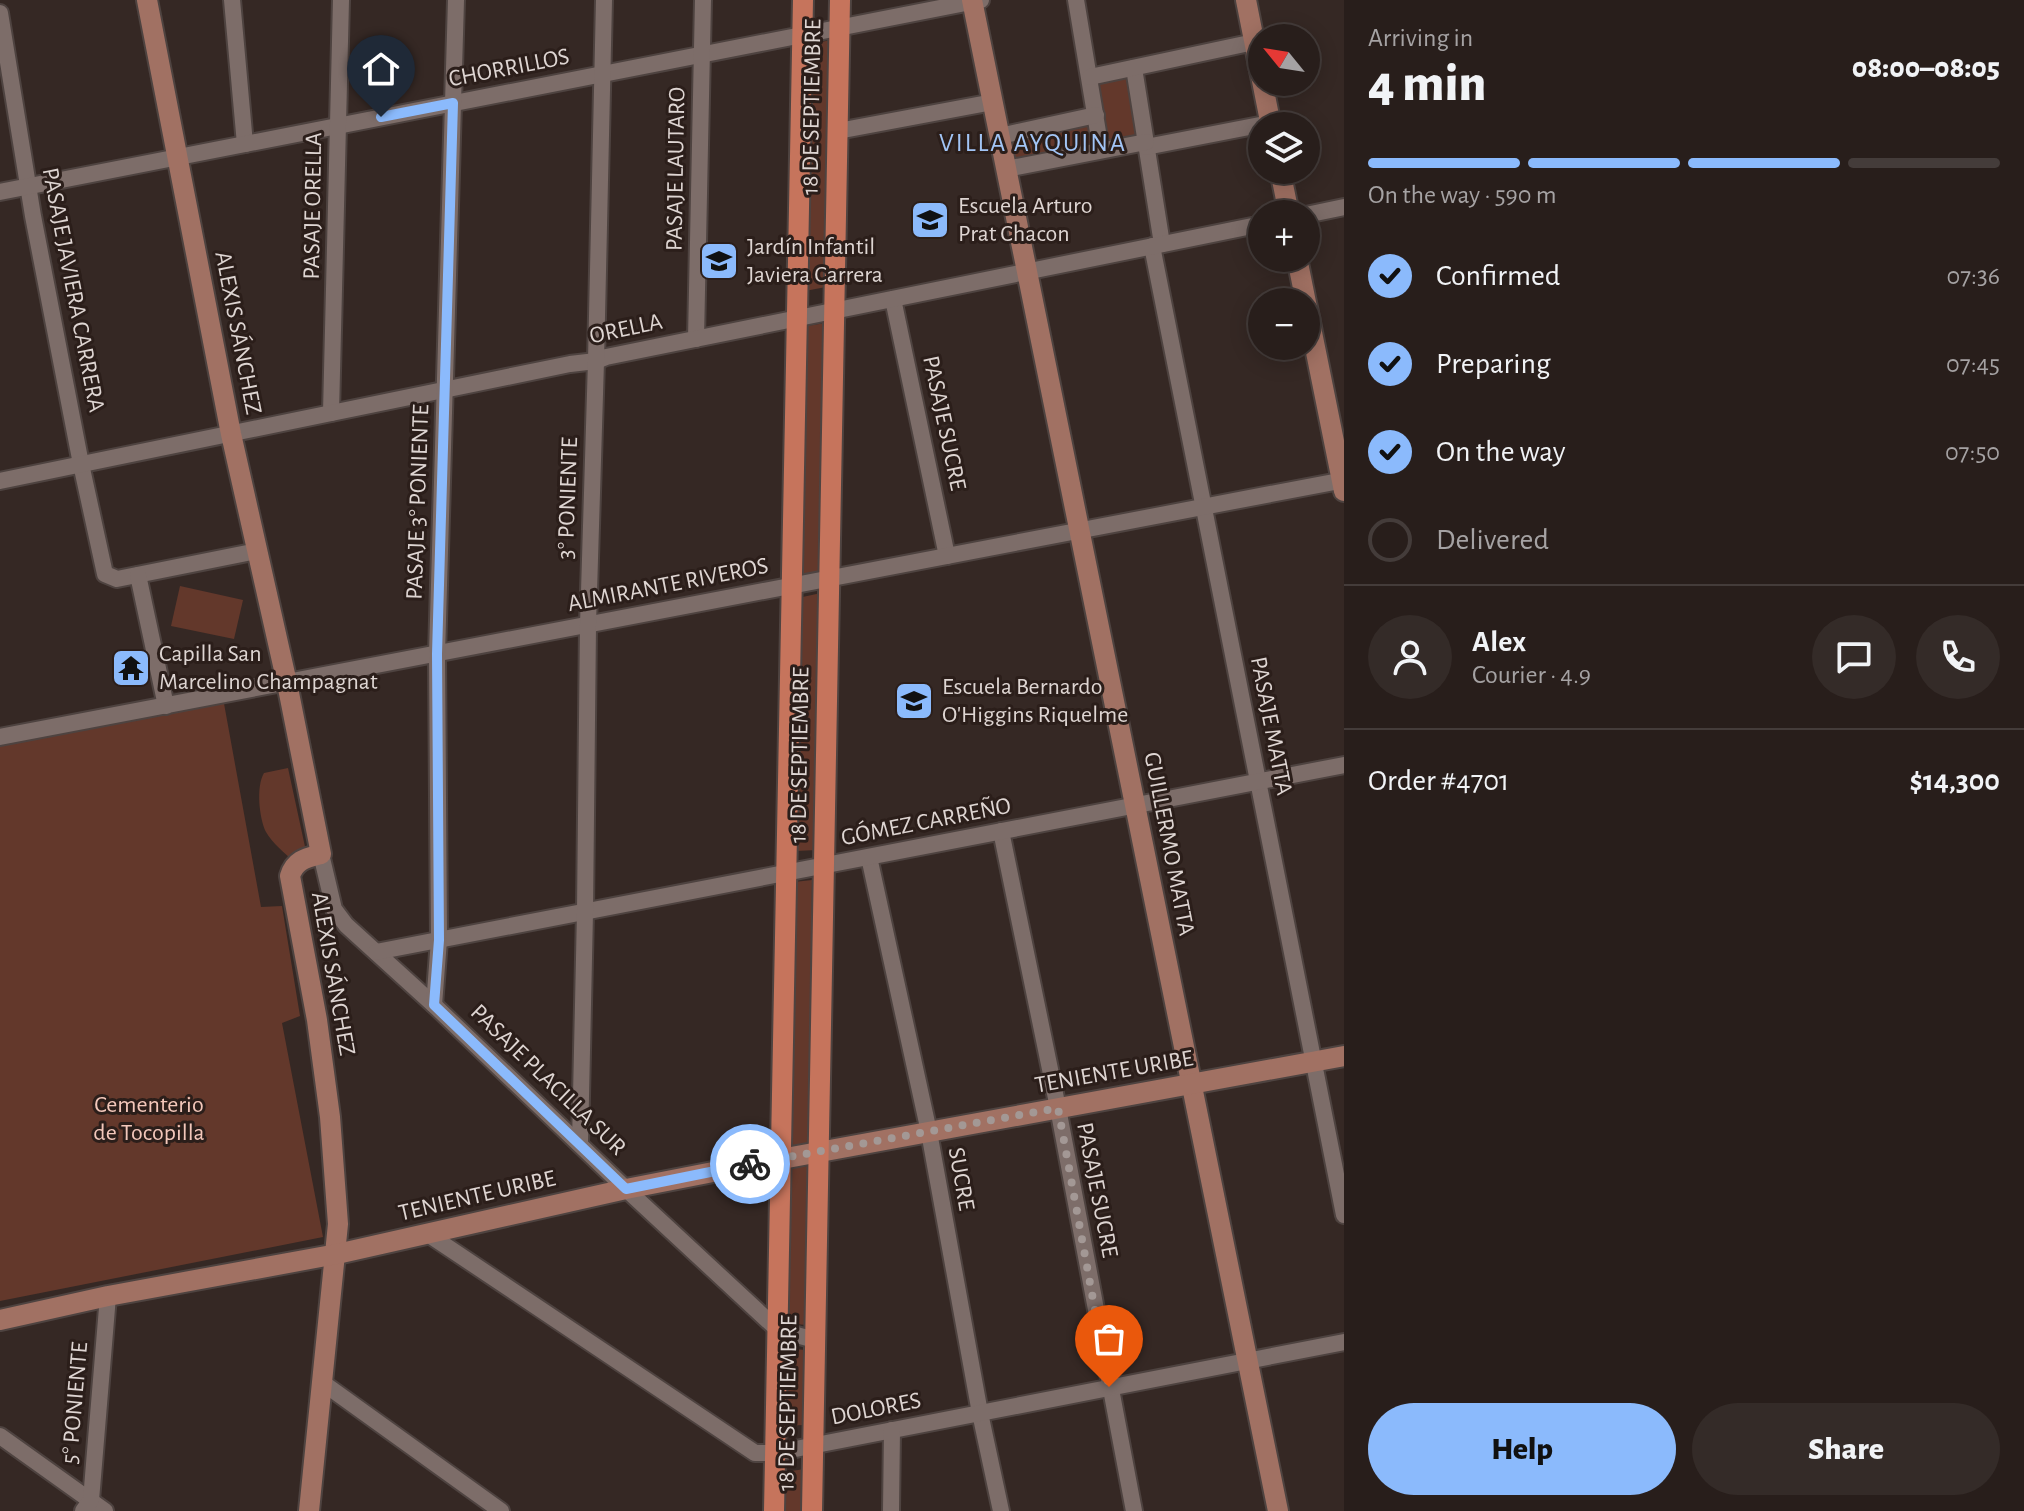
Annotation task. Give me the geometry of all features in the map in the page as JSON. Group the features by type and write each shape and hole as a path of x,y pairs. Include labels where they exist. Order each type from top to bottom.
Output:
{"main road":[{"name":"18 DE SEPTIEMBRE","path":"774,1511 803,0"},
{"name":"18 DE SEPTIEMBRE","path":"812,1511 840,0"}],"street":[{"name":"ALEXIS SÁNCHEZ","path":"147,0 231,434 287,683 321,854 303,859 290,876 317,1020 330,1117 338,1224 309,1511"},
{"path":"232,0 245,144"},
{"name":"PASAJE ORELLA","path":"331,413 341,0"},
{"name":"PASAJE 3° PONIENTE","path":"434,1005 439,940 437,654 456,0"},
{"name":"3° PONIENTE","path":"580,1143 588,625 604,0"},
{"name":"PASAJE LAUTARO","path":"696,339 703,0"},
{"path":"1076,0 1101,150"},
{"path":"1246,0 1251,24"},
{"name":"CHORRILLOS","path":"0,192 975,1"},
{"name":"GUILLERMO MATTA","path":"975,1 1006,169 1278,1511"},
{"name":"PASAJE JAVIERA CARRERA","path":"0,13 28,187 105,574 117,579 138,575"},
{"path":"1090,77 1248,43"},
{"name":"PASAJE MATTA","path":"1134,68 1157,245 1204,507 1344,1215"},
{"path":"838,131 993,102"},
{"path":"1000,136 1096,115"},
{"path":"1006,169 1101,150 1248,128"},
{"path":"1320,212 1344,207"},
{"name":"ORELLA","path":"0,481 1248,227"},
{"path":"1300,272 1343,484"},
{"name":"PASAJE SUCRE","path":"893,299 947,556"},
{"name":"ALMIRANTE RIVEROS","path":"0,737 1204,507 1343,484"},
{"path":"166,706 138,575 257,551"},
{"name":"GÓMEZ CARREÑO","path":"376,952 1344,765"},
{"name":"PASAJE SUCRE","path":"1001,831 1058,1108 1134,1511"},
{"name":"PASAJE PLACILLA SUR","path":"321,854 334,909 340,918 778,1330 815,1340"},
{"name":"SUCRE","path":"869,857 929,1132 1001,1511"},
{"name":"TENIENTE URIBE","path":"0,1320 108,1296 337,1254 626,1189 781,1158 1344,1056"},
{"name":"DOLORES","path":"428,1234 755,1453 775,1453 1344,1342"},
{"name":"5° PONIENTE","path":"87,1506 108,1296"},
{"path":"323,1383 501,1511"},
{"path":"891,1511 892,1430"},
{"path":"0,1436 87,1506 105,1511"}],"green space":[{"path":"831,40 826,287 805,291 811,44"},
{"path":"1126,77 1137,140 1106,145 1096,82"},
{"path":"1088,126 1093,146 1017,165 1008,143"},
{"path":"825,323 820,578 800,582 807,326"},
{"path":"180,586 243,600 234,639 171,626"},
{"path":"821,593 817,850 796,851 798,598"},
{"name":"Cementerio de Tocopilla","path":"223,698 261,907 282,906 300,1016 282,1023 323,1237 0,1301 0,744"},
{"path":"288,768 307,856 294,862 266,832 259,802 264,773"},
{"path":"812,880 808,1146 791,1150 794,882"},
{"path":"809,1166 806,1325 786,1323 791,1168"},
{"path":"785,1348 805,1350 803,1425 784,1426"},
{"path":"804,1469 803,1511 785,1511 786,1472"}],"way so far":[{"path":"750,1164 1058,1108 1109,1387"}],"place":[{"name":"Escuela Arturo Prat Chacon","path":"930,220"},
{"name":"Jardín Infantil Javiera Carrera","path":"719,261"},
{"name":"Capilla San Marcelino Champagnat","path":"131,668"},
{"name":"Escuela Bernardo O'Higgins Riquelme","path":"914,701"}],"district":[{"name":"VILLA AYQUINA","path":"1033,143"}],"route":[{"path":"381,117 453,103 437,654 439,940 434,1005 626,1189 750,1164"}]}
